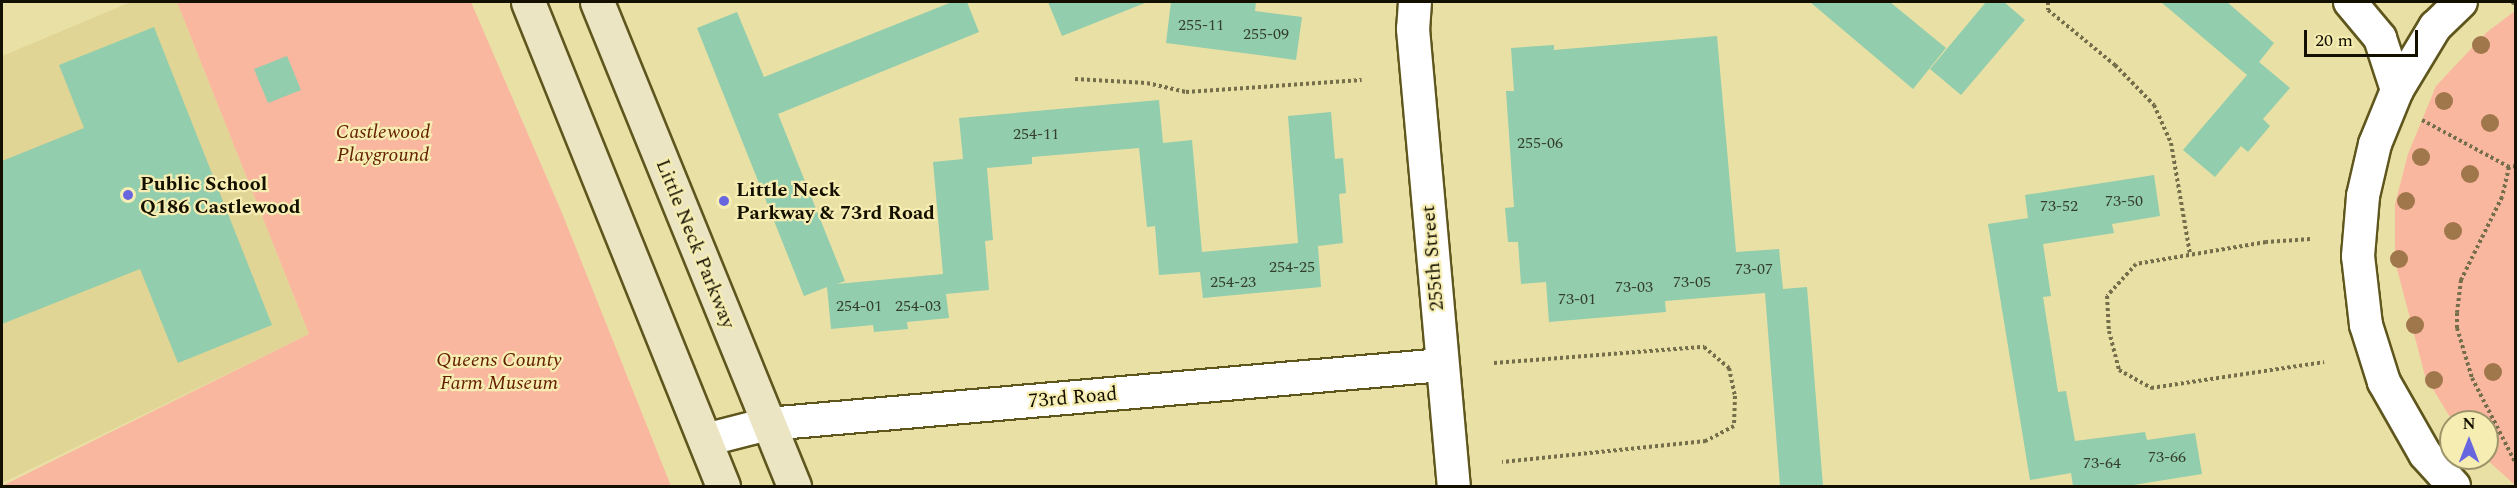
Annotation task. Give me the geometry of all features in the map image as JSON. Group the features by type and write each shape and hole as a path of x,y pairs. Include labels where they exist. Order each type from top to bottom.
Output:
{"main road":[{"path":"528,2 723,486"},
{"name":"Little Neck Parkway","path":"597,2 794,486"}],"street":[{"path":"2350,2 2380,38 2395,97"},
{"path":"2454,486 2425,454 2384,382 2366,326 2358,256 2362,196 2375,144 2395,97 2435,27 2461,2"},
{"name":"255th Street","path":"1414,15 1454,486"},
{"name":"73rd Road","path":"705,440 768,424 1442,365"}],"path":[{"path":"2048,2 2048,10 2115,65 2154,105 2171,143 2190,254"},
{"path":"2512,2 2516,5"},
{"path":"1075,79 1147,83 1186,92 1362,80"},
{"path":"2395,97 2509,167 2516,166"},
{"path":"2509,167 2502,197 2461,280 2457,328 2472,378 2516,464"},
{"path":"2310,238 2190,254 2136,264 2107,296 2109,331 2119,370 2151,388 2324,362"},
{"path":"1494,363 1704,347 1729,368 1735,396 1734,426 1706,441 1502,462"}],"shaded area":[{"name":"Public School Q186 Castlewood","path":"131,2 177,2 309,334 2,483 2,56"}],"green space":[{"path":"177,2 471,2 562,213 671,486 2,486 309,334"},
{"path":"2515,11 2515,485 2498,470 2499,410 2446,410 2425,376 2395,261 2395,204 2408,154 2436,86 2487,32"}],"building":[{"path":"952,2 967,2 979,32 778,114 845,281 837,284 943,274 933,162 963,159 959,118 1159,100 1163,143 1192,140 1202,252 1298,243 1288,116 1331,112 1335,159 1343,158 1346,193 1339,194 1343,243 1318,246 1321,287 1203,298 1200,272 1159,275 1155,226 1147,227 1139,148 1032,157 1032,164 987,168 993,240 985,241 989,290 946,294 949,318 907,322 908,329 874,332 873,325 831,329 827,287 804,296 697,28 737,12 764,77"},
{"path":"1048,2 1145,2 1145,3 1062,36"},
{"path":"1171,2 1256,2 1255,11 1302,17 1296,60 1166,43"},
{"path":"1810,2 1890,2 1946,48 1913,89"},
{"path":"1986,2 2004,2 2025,20 1961,95 1930,69"},
{"path":"2161,2 2227,2 2274,43 2259,62 2290,88 2263,119 2270,126 2248,152 2241,146 2215,177 2183,150 2247,75"},
{"path":"154,27 272,325 178,363 140,269 2,324 2,161 84,128 59,65"},
{"path":"1717,36 1736,252 1779,249 1783,289 1807,287 1823,486 1780,486 1765,293 1665,301 1666,312 1549,322 1546,282 1521,284 1518,242 1508,242 1505,208 1514,207 1506,91 1514,91 1511,48 1554,45 1554,50"},
{"path":"287,56 301,90 268,103 254,69"},
{"path":"2154,175 2160,216 2112,224 2114,233 2043,244 2051,296 2043,297 2058,392 2066,391 2075,441 2145,432 2147,440 2195,433 2202,474 2127,486 2073,486 2071,473 2030,480 1988,224 2028,218 2025,195"}],"place":[{"name":"Public School Q186 Castlewood","path":"128,195"},
{"name":"Little Neck Parkway & 73rd Road","path":"724,201"}],"park label":[{"name":"Castlewood Playground","path":"383,144"},
{"name":"Queens County Farm Museum","path":"499,372"}]}
